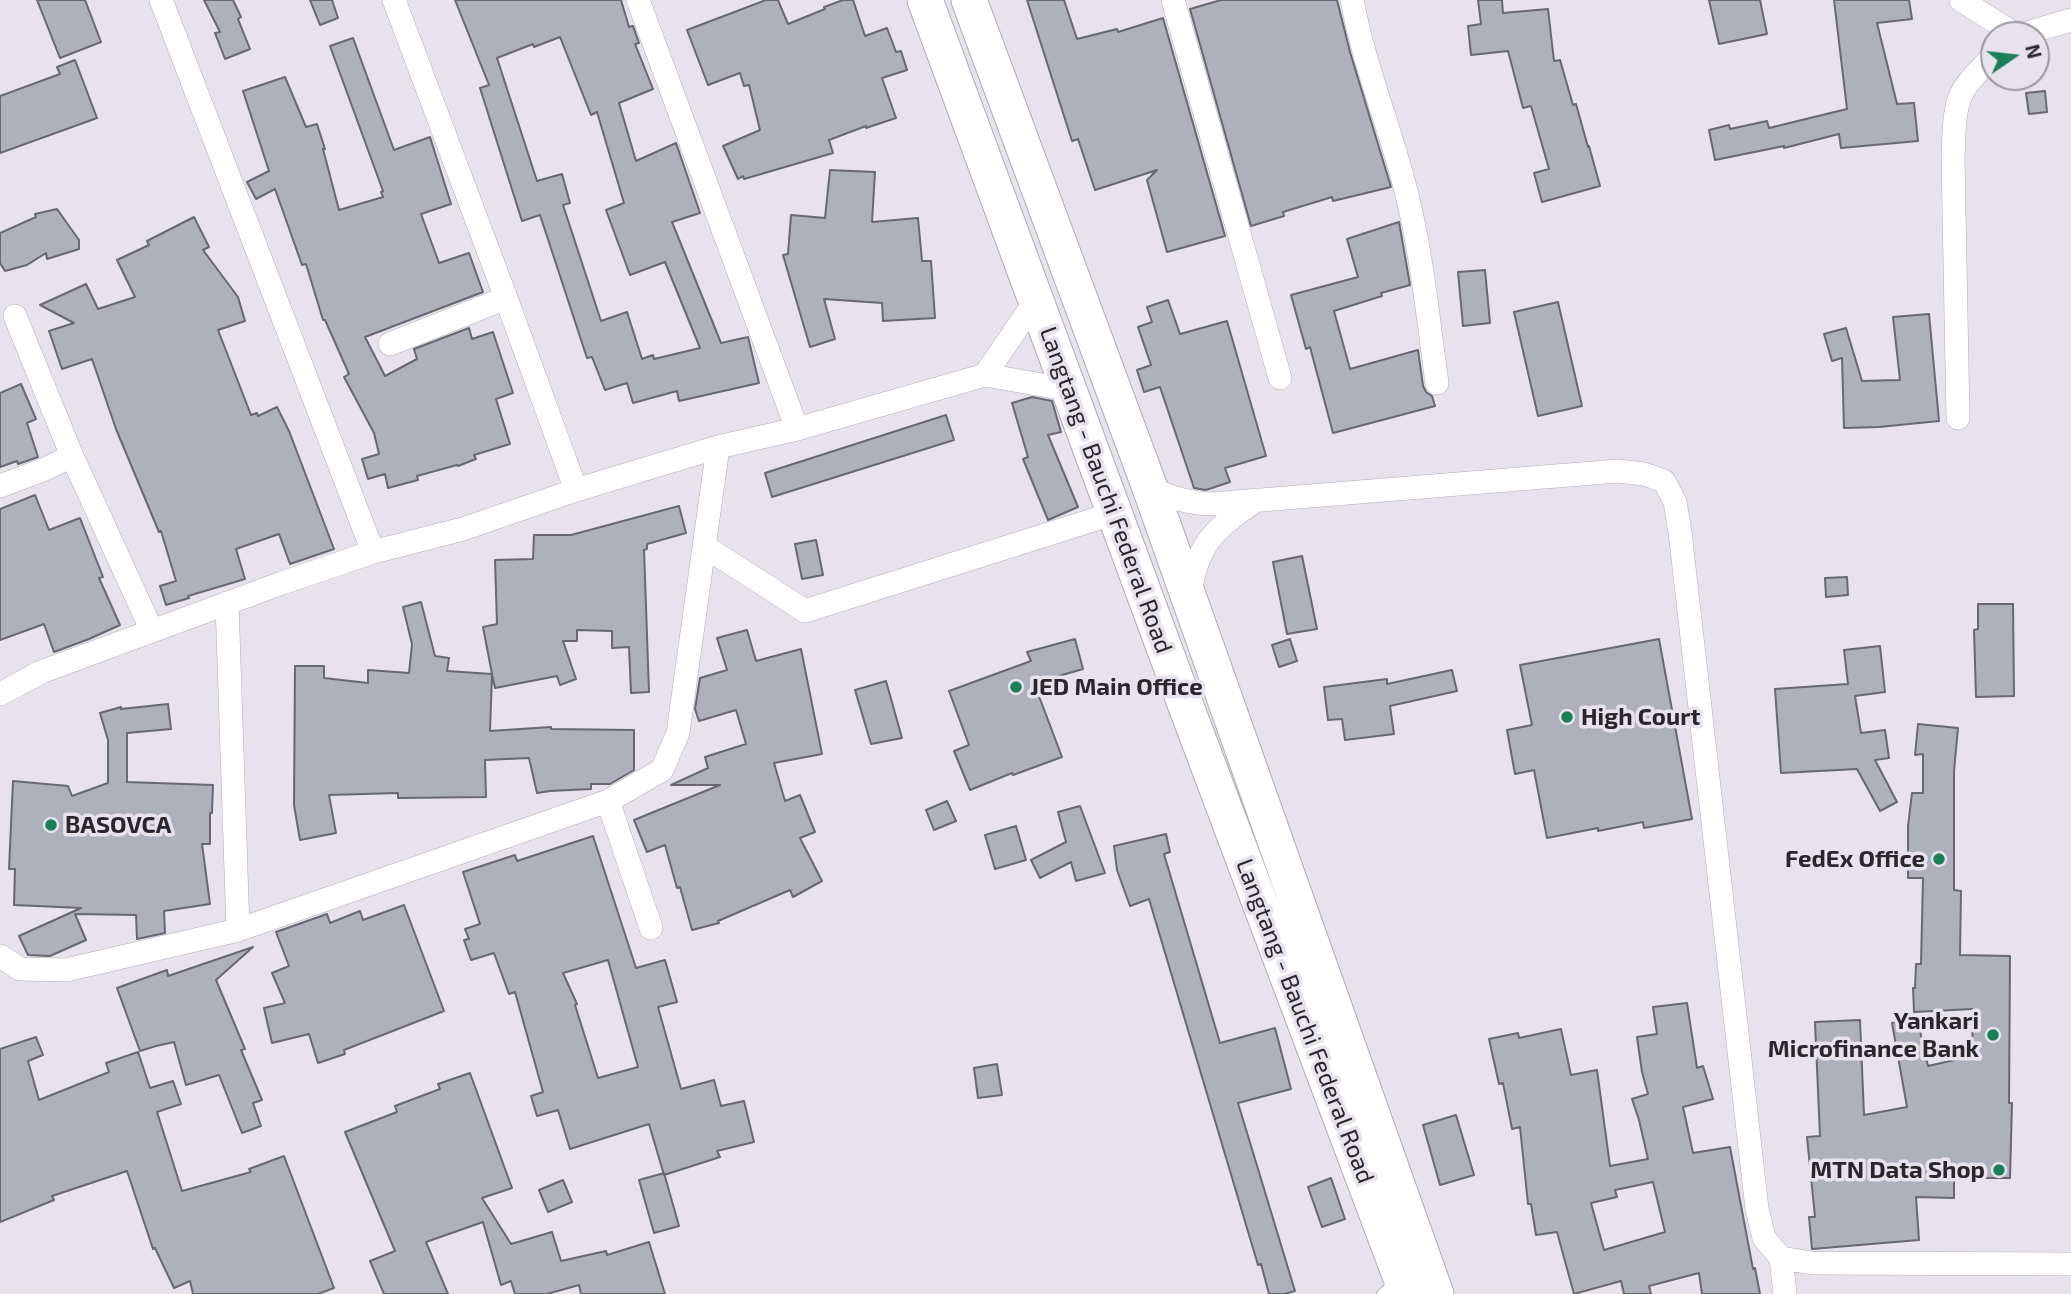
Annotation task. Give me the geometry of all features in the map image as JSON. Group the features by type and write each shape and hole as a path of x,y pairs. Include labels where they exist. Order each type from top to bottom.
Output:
{"main road":[{"name":"Langtang - Bauchi Federal Road","path":"925,0 1397,1289"},
{"name":"Langtang - Bauchi Federal Road","path":"969,0 1150,488 1436,1294"},
{"path":"946,54 985,40"},
{"path":"1172,669 1209,657"}],"street":[{"path":"161,0 373,552"},
{"path":"394,0 576,490"},
{"path":"638,0 797,429"},
{"path":"1173,0 1280,378"},
{"path":"1352,0 1358,31 1406,192 1416,237 1437,383"},
{"path":"1961,0 1995,21"},
{"path":"2050,26 2071,20"},
{"path":"1958,418 1954,126 1961,94 1980,70"},
{"path":"390,344 506,298"},
{"path":"985,375 1035,300"},
{"path":"15,316 72,456 152,631"},
{"path":"0,694 41,672 373,552 463,529 576,490 718,447 797,429 985,375 1070,390"},
{"path":"0,956 20,969 66,970 238,930 608,801 663,770 678,733 718,447"},
{"path":"0,486 72,456"},
{"path":"1150,488 1190,503 1212,504 1618,471 1644,474 1664,481 1675,502 1680,532 1757,1209 1764,1238 1780,1258 1785,1294"},
{"path":"1189,598 1199,559 1211,535 1255,501"},
{"path":"704,546 805,611 1115,513"},
{"path":"227,603 238,930"},
{"path":"608,801 651,928"},
{"path":"1780,1258 1812,1263 2071,1264"}],"building":[{"path":"37,0 85,0 101,42 60,58"},
{"path":"204,0 233,0 250,49 225,59 215,33 220,32"},
{"path":"310,0 332,0 338,18 320,25"},
{"path":"455,0 621,0 629,27 633,26 639,43 635,44 653,89 619,103 636,161 676,143 700,213 672,222 721,343 748,337 759,383 679,401 677,391 633,403 627,383 605,390 592,357 587,358 540,215 522,221 480,88 489,85","holes":["560,37 591,115 597,112 624,203 606,210 630,275 665,262 700,348 654,359 653,355 642,359 627,312 601,321 563,205 570,203 562,174 537,181 497,58"]},
{"path":"766,0 778,0 788,24 825,9 824,7 843,0 853,0 865,36 887,28 896,52 901,51 907,70 882,78 896,118 829,140 833,153 738,179 723,146 760,130 749,85 744,86 740,73 708,85 687,30"},
{"path":"1027,0 1064,0 1077,39 1117,29 1118,32 1163,18 1225,236 1167,252 1147,180 1157,170 1095,190 1078,139 1072,141"},
{"path":"1221,0 1337,0 1391,187 1333,201 1332,197 1283,212 1284,216 1251,226 1190,9"},
{"path":"1478,0 1502,0 1503,13 1548,9 1554,61 1560,60 1600,186 1542,202 1534,173 1549,169 1531,106 1523,108 1508,51 1471,55 1468,26 1481,24"},
{"path":"1709,0 1760,0 1767,34 1719,44"},
{"path":"1834,0 1909,0 1912,19 1877,23 1897,104 1914,103 1918,141 1841,148 1839,134 1784,148 1715,160 1709,130 1729,125 1730,129 1767,121 1769,128 1847,109"},
{"path":"353,38 394,150 430,137 451,204 421,214 439,263 469,253 483,292 365,337 385,376 417,359 414,349 469,328 472,339 493,332 513,393 496,399 510,444 474,455 476,459 458,466 417,476 418,480 388,488 385,474 368,479 362,459 379,454 374,433 344,377 349,374 323,320 306,264 302,265 275,189 256,199 247,182 269,171 243,91 285,77 306,127 317,124 339,210 383,197 330,46"},
{"path":"75,60 97,118 0,153 0,96 60,74 57,67"},
{"path":"2045,91 2047,112 2029,114 2026,93"},
{"path":"830,170 875,172 872,222 918,218 922,261 931,261 935,318 883,321 882,303 824,299 835,339 810,347 783,255 788,254 791,215 825,218"},
{"path":"57,209 79,240 79,249 47,259 46,253 27,265 5,271 0,263 0,233 36,217 35,214"},
{"path":"194,217 209,247 203,250 238,297 245,321 218,330 251,415 257,413 258,416 277,407 289,431 334,549 290,564 279,534 236,549 245,579 166,605 160,586 176,581 161,531 159,532 116,429 92,359 62,369 49,331 74,323 40,305 86,284 98,309 135,297 117,260 149,245 147,241"},
{"path":"1399,222 1410,285 1334,311 1350,369 1418,350 1423,386 1432,396 1435,406 1333,433 1310,347 1306,349 1291,295 1358,277 1347,239"},
{"path":"1485,270 1490,323 1463,326 1458,272"},
{"path":"1168,300 1180,334 1227,321 1266,456 1225,468 1230,482 1206,490 1194,488 1160,387 1144,392 1137,370 1151,365 1138,327 1152,322 1147,307"},
{"path":"1558,302 1582,406 1538,416 1514,312"},
{"path":"1929,314 1939,421 1844,428 1842,358 1832,361 1824,334 1846,328 1862,381 1900,380 1893,317"},
{"path":"21,384 36,419 27,423 38,457 0,467 0,393"},
{"path":"1032,397 1052,401 1061,432 1048,435 1078,507 1048,520 1023,459 1028,457 1012,403"},
{"path":"946,415 954,440 772,497 765,473"},
{"path":"35,495 49,530 80,518 103,577 99,578 120,625 54,652 44,624 0,640 0,509"},
{"path":"679,506 686,533 647,544 647,549 644,550 649,692 631,693 629,647 612,648 612,631 577,630 577,641 563,641 576,679 560,685 557,676 495,688 492,675 490,731 551,727 634,730 634,770 610,784 591,784 591,789 537,793 529,758 485,760 486,797 398,798 398,793 329,795 336,833 300,840 294,805 295,666 324,666 324,678 368,683 368,670 409,673 412,644 403,607 421,602 435,656 449,658 447,671 492,674 483,627 497,624 495,560 533,559 534,535 571,535"},
{"path":"816,540 823,575 802,579 795,544"},
{"path":"1302,556 1317,629 1287,634 1273,562"},
{"path":"1847,577 1848,595 1826,597 1825,578"},
{"path":"1978,604 2013,604 2014,696 1976,697 1974,630 1978,629"},
{"path":"747,630 756,661 801,649 822,754 774,763 785,801 800,795 815,832 800,838 822,881 793,897 790,890 718,921 719,923 692,930 665,845 647,852 634,820 720,785 671,785 708,768 705,757 746,744 736,710 699,721 695,709 700,678 727,670 717,638"},
{"path":"1075,639 1083,669 1034,683 1062,757 970,790 954,751 969,745 949,691 1031,661 1027,652"},
{"path":"1290,639 1297,661 1279,667 1272,645"},
{"path":"1659,639 1692,819 1644,828 1643,822 1547,838 1534,770 1515,774 1507,730 1532,725 1520,665"},
{"path":"1880,646 1885,692 1855,696 1861,733 1885,730 1889,758 1875,760 1897,802 1880,811 1857,769 1781,773 1775,689 1848,684 1844,650"},
{"path":"1452,670 1457,691 1390,706 1394,734 1345,740 1342,719 1328,720 1324,687 1387,679 1387,684"},
{"path":"886,681 902,738 871,744 855,690"},
{"path":"168,704 171,729 127,733 127,782 213,785 210,844 202,844 210,904 164,911 165,933 137,939 136,915 75,914 86,940 50,956 28,955 19,936 81,908 14,905 15,869 9,869 13,781 68,786 72,796 108,783 108,740 100,713 121,707"},
{"path":"1918,724 1958,728 1954,771 1954,890 1961,891 1960,955 2010,956 2010,1178 1954,1178 1954,1198 1916,1197 1919,1240 1812,1249 1809,1217 1815,1217 1807,1137 1820,1136 1815,1022 1860,1020 1864,1115 1907,1107 1892,1023 1917,1018 1928,1066 1972,1056 1973,1009 1914,1012 1916,964 1921,964 1923,878 1908,878 1908,826 1912,793 1923,793 1923,754 1915,755"},
{"path":"947,801 956,821 934,830 926,810"},
{"path":"1080,806 1105,873 1076,881 1071,862 1040,878 1031,860 1066,842 1058,812"},
{"path":"1016,826 1026,860 995,869 985,835"},
{"path":"1166,834 1170,852 1164,854 1220,1043 1275,1028 1291,1089 1238,1103 1295,1291 1284,1294 1269,1294 1261,1264 1258,1265 1149,899 1130,906 1117,870 1114,846"},
{"path":"593,836 636,968 665,960 677,1002 658,1007 681,1089 714,1080 721,1106 744,1101 754,1142 717,1151 720,1157 664,1175 649,1124 570,1149 558,1110 537,1116 531,1096 543,1092 515,992 509,994 494,953 471,960 464,940 469,939 465,929 480,924 463,872 515,855 517,861","holes":["608,960 638,1067 598,1078 575,1005 577,1004 563,973"]},
{"path":"404,905 444,1011 318,1063 309,1034 272,1043 264,1008 285,1003 272,973 289,966 276,932 327,914 330,923 360,911 363,920"},
{"path":"253,947 216,980 245,1049 241,1050 262,1100 253,1103 261,1126 242,1133 219,1075 186,1085 174,1042 140,1051 117,988 167,970 168,976"},
{"path":"1687,1003 1697,1068 1703,1066 1713,1099 1683,1107 1693,1153 1730,1147 1760,1294 1702,1294 1699,1273 1649,1286 1651,1294 1624,1294 1621,1281 1574,1294 1557,1232 1536,1235 1531,1204 1528,1204 1520,1127 1512,1129 1503,1083 1499,1084 1489,1039 1518,1033 1519,1038 1561,1029 1571,1075 1597,1070 1610,1166 1648,1159 1632,1099 1648,1094 1637,1037 1657,1034 1653,1007","holes":["1653,1182 1665,1232 1604,1250 1591,1203 1617,1197 1615,1190"]},
{"path":"36,1037 43,1055 28,1061 39,1100 109,1072 106,1063 138,1052 150,1088 173,1081 181,1104 157,1112 182,1191 251,1172 249,1169 284,1156 334,1288 318,1294 193,1294 190,1281 174,1288 155,1248 153,1249 127,1171 52,1196 54,1200 0,1222 0,1049"},
{"path":"997,1064 1002,1095 978,1098 974,1068"},
{"path":"470,1073 512,1188 482,1198 511,1244 552,1232 561,1261 606,1251 607,1255 649,1242 665,1294 581,1294 579,1285 547,1294 515,1294 511,1281 501,1285 483,1222 426,1242 448,1294 384,1294 370,1261 395,1251 345,1132 397,1112 395,1106 440,1089 438,1084"},
{"path":"1456,1115 1474,1175 1440,1185 1423,1125"},
{"path":"664,1173 679,1226 654,1233 639,1180"},
{"path":"1331,1178 1345,1219 1322,1227 1308,1187"},
{"path":"563,1180 572,1202 548,1212 539,1190"}],"place":[{"name":"JED Main Office","path":"1016,687"},
{"name":"High Court","path":"1567,717"},
{"name":"BASOVCA","path":"51,825"},
{"name":"FedEx Office","path":"1939,859"},
{"name":"Yankari Microfinance Bank","path":"1993,1035"},
{"name":"MTN Data Shop","path":"1999,1170"}]}
